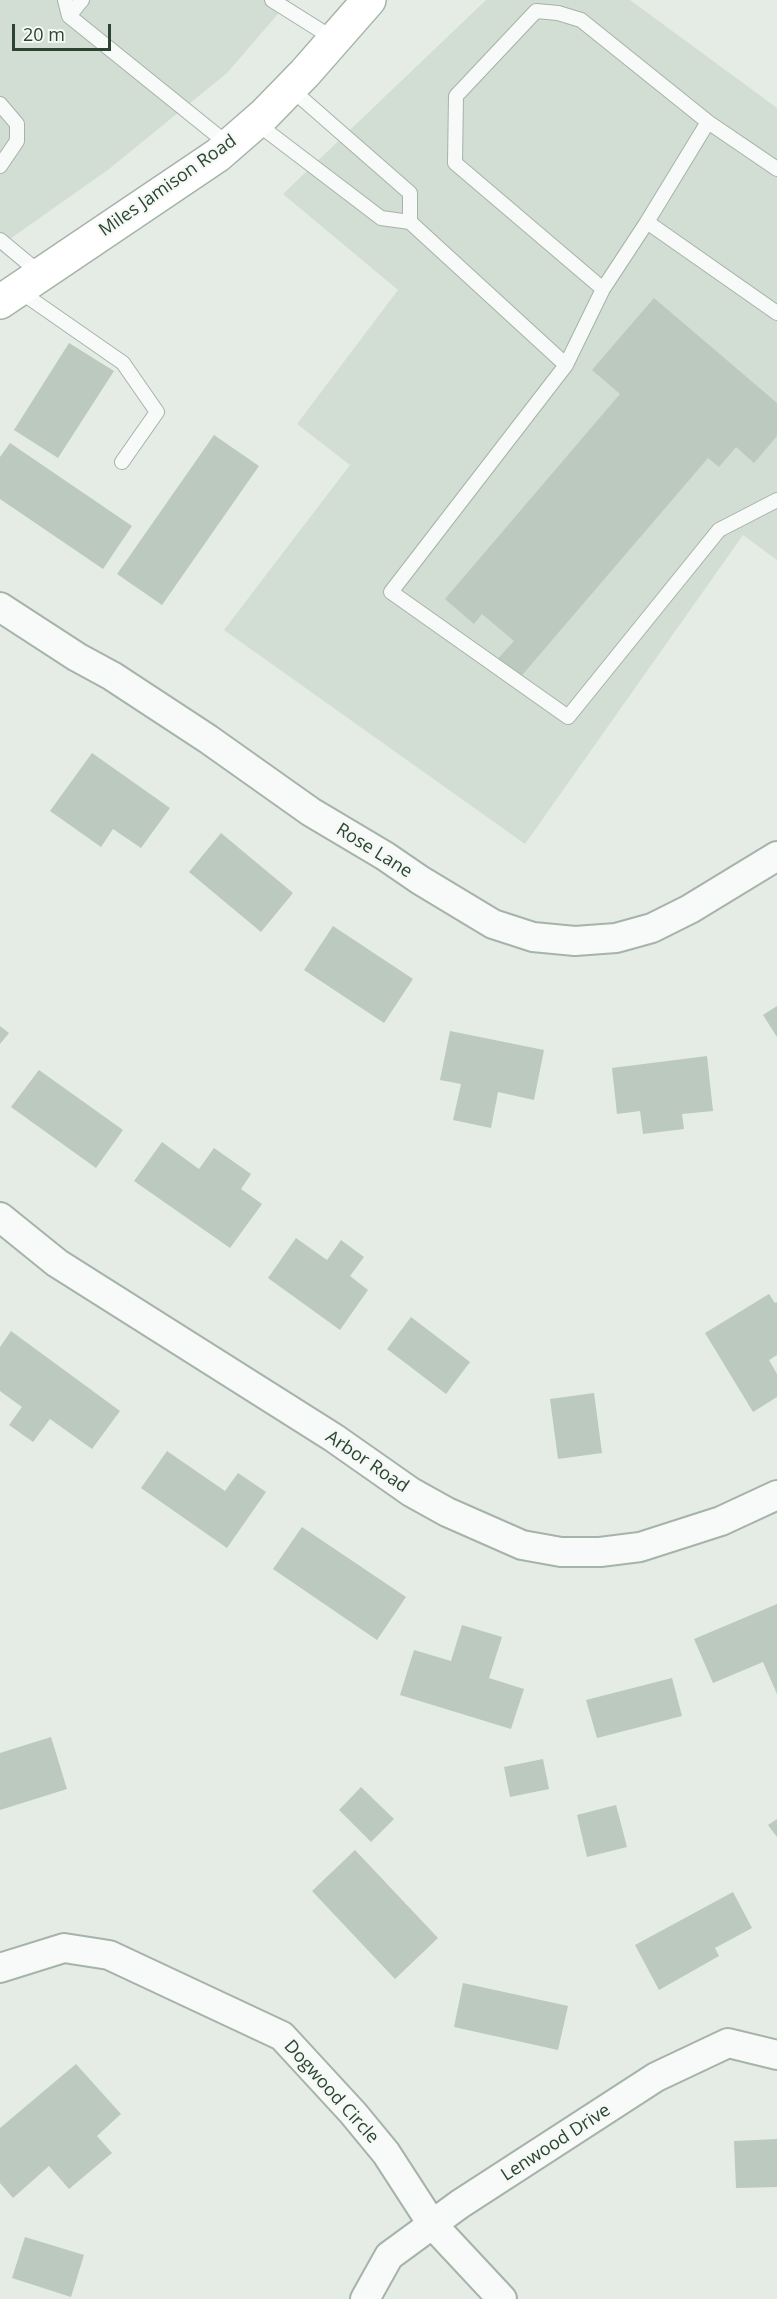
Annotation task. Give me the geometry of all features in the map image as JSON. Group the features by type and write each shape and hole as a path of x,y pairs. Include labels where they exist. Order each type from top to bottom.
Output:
{"main road":[{"name":"Miles Jamison Road","path":"19,288 230,145 290,88 369,0"}],"street":[{"name":"Rose Lane","path":"0,607 77,657 112,676 208,739 311,812 385,856 420,880 493,924 533,937 575,941 616,938 652,928 690,909 777,856"},
{"name":"Arbor Road","path":"0,1217 57,1263 334,1438 411,1492 447,1512 522,1545 561,1551 600,1552 640,1547 721,1521 777,1495"},
{"name":"Dogwood Circle","path":"0,1968 64,1948 109,1955 282,2036 353,2113 386,2153 432,2224 502,2299"},
{"name":"Lenwood Drive","path":"365,2299 389,2256 432,2224 656,2077 691,2058 728,2043 777,2055"}],"lane":[{"path":"64,0 69,16 230,145"},
{"path":"69,16 82,0"},
{"path":"272,0 334,40"},
{"path":"603,289 455,163 456,96 536,11 558,13 581,20 708,122 777,169"},
{"path":"290,88 410,193 410,222"},
{"path":"0,104 18,124 17,141 0,166"},
{"path":"255,122 381,218 410,222 566,365"},
{"path":"708,122 603,289 566,365 391,592 568,717 719,530 777,500"},
{"path":"647,222 777,313"},
{"path":"0,240 19,288 123,363 157,412 122,462"}],"shaded area":[{"path":"0,0 290,0 227,73 109,169 0,246"},
{"path":"486,0 630,0 777,108 777,560 743,535 525,844 224,630 350,465 297,424 398,290 283,194"}],"building":[{"path":"654,298 777,403 777,436 754,463 736,447 719,467 708,458 517,681 495,662 514,641 482,614 474,624 445,599 620,394 592,370"},
{"path":"69,343 114,371 58,458 14,430"},
{"path":"214,435 259,466 162,605 117,574"},
{"path":"10,443 132,526 103,569 0,499 0,457"},
{"path":"92,753 170,808 141,848 113,829 101,847 50,811"},
{"path":"221,833 293,893 261,932 189,872"},
{"path":"333,926 413,979 384,1023 304,970"},
{"path":"777,1006 777,1037 763,1015"},
{"path":"0,1026 9,1033 0,1044"},
{"path":"450,1031 544,1050 534,1100 498,1092 491,1128 453,1120 461,1084 440,1080"},
{"path":"707,1056 713,1111 682,1114 684,1129 643,1134 640,1111 617,1114 612,1068"},
{"path":"39,1070 123,1130 96,1168 11,1107"},
{"path":"162,1142 199,1169 214,1148 251,1174 241,1189 262,1204 230,1248 134,1181"},
{"path":"296,1238 327,1260 341,1240 364,1257 350,1276 368,1290 340,1330 268,1278"},
{"path":"769,1294 775,1303 777,1302 777,1355 769,1360 777,1374 777,1397 753,1412 705,1333"},
{"path":"411,1317 470,1362 446,1394 387,1349"},
{"path":"11,1331 120,1411 92,1449 50,1419 33,1442 9,1425 22,1407 0,1391 0,1347"},
{"path":"594,1393 602,1453 558,1459 550,1399"},
{"path":"167,1451 225,1491 238,1473 266,1492 227,1548 141,1488"},
{"path":"302,1527 406,1597 377,1640 273,1569"},
{"path":"777,1604 777,1694 763,1662 713,1683 694,1639"},
{"path":"462,1625 502,1637 489,1678 524,1689 511,1729 400,1695 414,1650 451,1661"},
{"path":"672,1678 682,1716 597,1738 586,1700"},
{"path":"51,1737 67,1789 0,1810 0,1753"},
{"path":"543,1759 549,1789 510,1797 504,1767"},
{"path":"361,1787 394,1819 371,1842 339,1810"},
{"path":"616,1805 627,1847 587,1857 577,1815"},
{"path":"777,1819 777,1837 768,1825"},
{"path":"355,1850 438,1938 395,1979 312,1891"},
{"path":"733,1892 752,1928 715,1948 719,1956 659,1990 635,1945"},
{"path":"463,1983 568,2006 558,2050 454,2027"},
{"path":"76,2064 121,2114 97,2136 112,2153 69,2189 49,2166 13,2198 0,2183 0,2128"},
{"path":"777,2139 777,2187 736,2188 734,2141"},
{"path":"25,2237 84,2255 71,2297 12,2278"}]}
